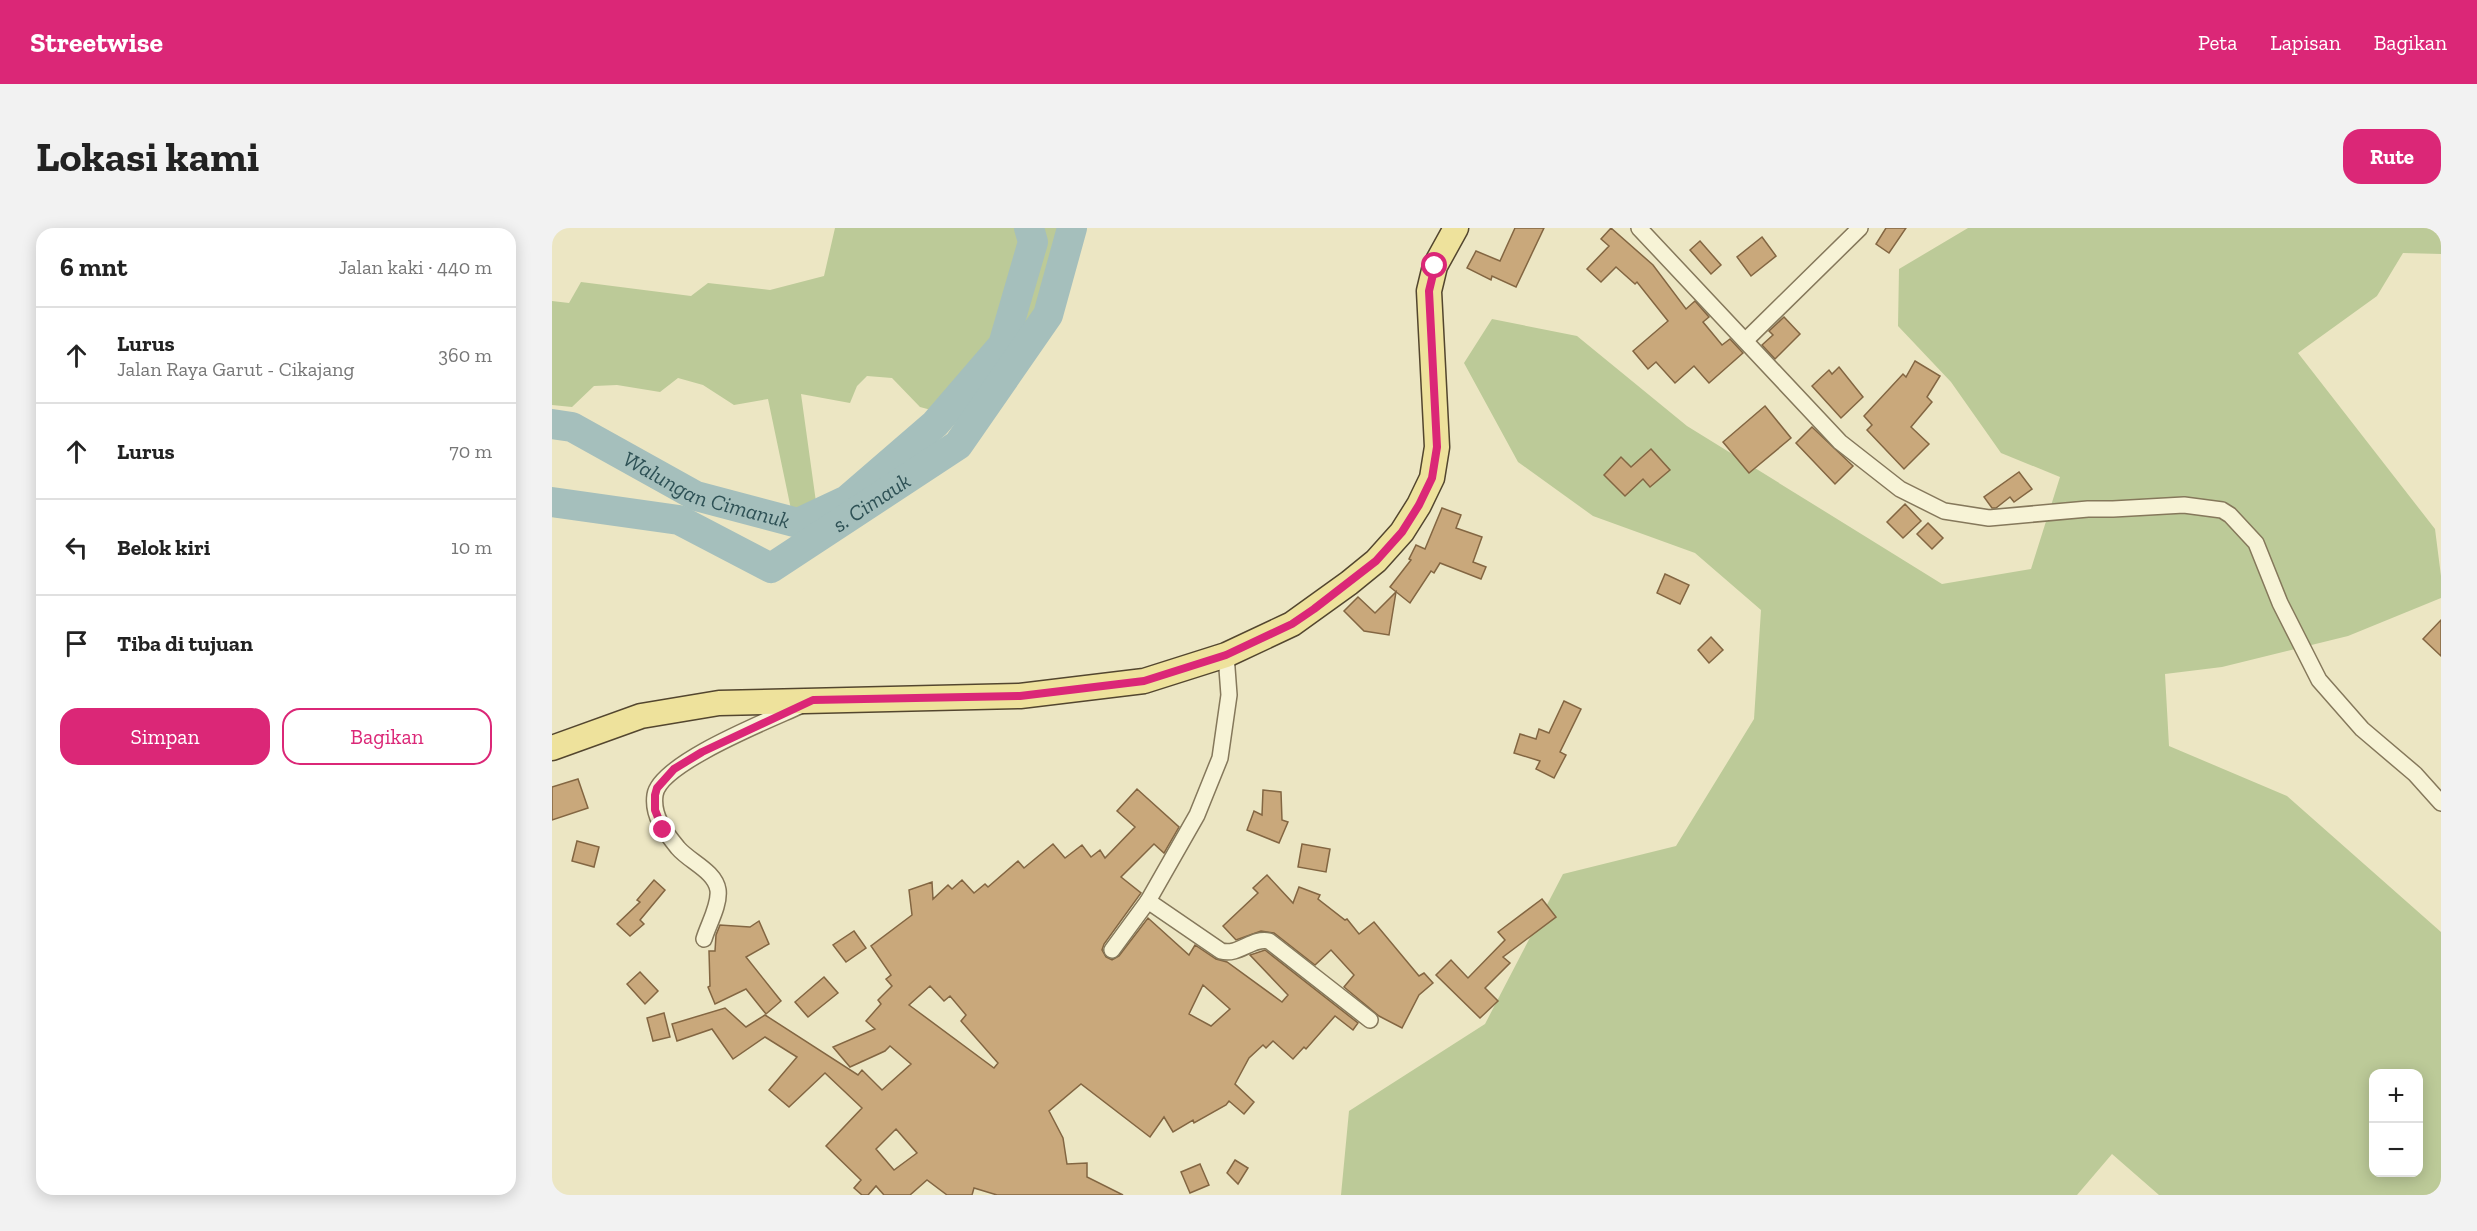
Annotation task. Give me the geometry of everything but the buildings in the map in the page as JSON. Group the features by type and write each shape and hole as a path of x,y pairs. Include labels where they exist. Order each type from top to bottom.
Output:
{"main road":[{"path":"552,748 641,716 718,703 1020,696 1144,681 1226,655 1292,624 1349,584 1382,554 1402,532 1432,478 1437,447 1429,291 1435,266 1456,228"}],"street":[{"path":"1639,228 1840,442 1900,489 1944,511 1989,518 2088,508 2184,505 2222,510 2230,515 2256,543 2280,603 2319,680 2362,729 2415,774 2441,803"},
{"path":"1746,340 1860,228"},
{"path":"1112,950 1148,901 1197,815 1220,758 1229,695 1226,655"},
{"path":"704,939 717,900 717,888 710,874 686,856 663,830 655,810 657,788 674,769 702,752 813,700"},
{"path":"1148,901 1221,951 1231,952 1258,941 1269,941 1370,1020"}],"green space":[{"path":"835,228 1061,228 1041,304 998,366 957,417 920,407 892,378 867,376 857,386 850,403 801,394 816,502 792,514 768,399 734,405 703,385 678,378 660,392 617,385 594,386 572,407 552,405 552,301 569,303 581,282 691,296 708,283 770,290 824,276"},
{"path":"1968,228 2441,228 2441,254 2403,253 2377,296 2298,353 2435,529 2441,576 2441,598 2348,636 2222,667 2165,674 2169,746 2287,796 2441,932 2441,1195 2159,1195 2112,1154 2077,1195 1341,1195 1349,1111 1485,1024 1563,874 1676,846 1754,719 1761,610 1695,553 1593,516 1518,462 1464,363 1492,319 1577,336 1687,426 1942,584 2031,569 2060,477 2001,453 1951,382 1898,326 1899,269"}],"waterway":[{"name":"Walungan Cimanuk","path":"552,424 572,427 696,496 798,523 847,500 935,424 1003,345 1033,242 1029,228"},
{"name":"s. Cimauk","path":"552,502 679,520 771,568 958,445 1048,315 1072,228"}],"route":[{"path":"663,830 655,810 655,795 664,778 674,769 702,752 813,700 1020,696 1144,681 1226,655 1270,635 1292,624 1349,584 1376,561 1402,532 1432,478 1437,447 1429,291 1435,266"}]}
